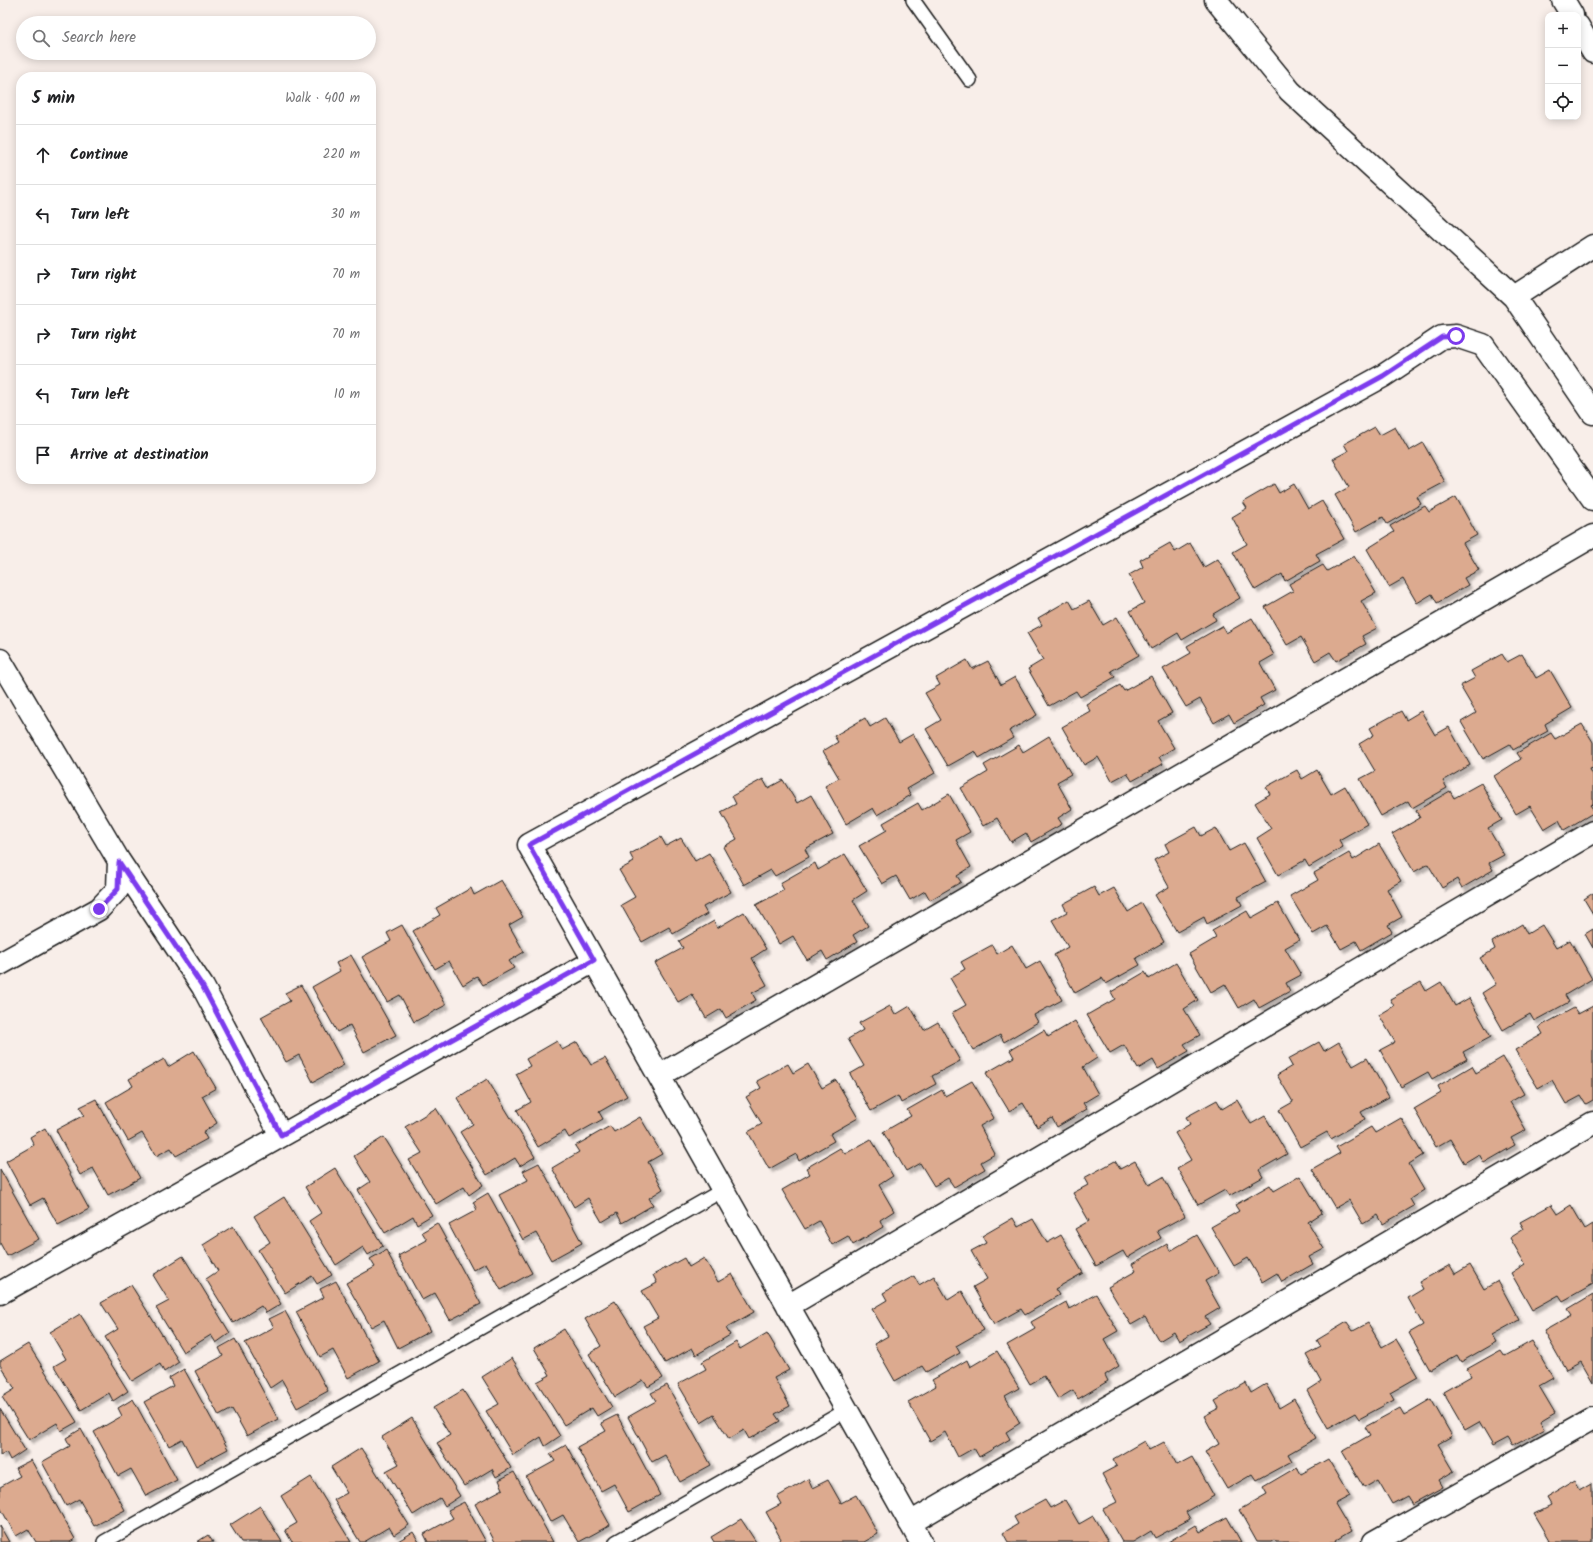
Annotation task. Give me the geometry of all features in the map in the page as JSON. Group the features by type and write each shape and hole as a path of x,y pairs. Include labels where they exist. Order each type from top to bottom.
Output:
{"street":[{"path":"1216,0 1290,91 1514,297 1593,413"},
{"path":"1563,0 1570,12"},
{"path":"1581,31 1593,52"},
{"path":"1514,297 1593,246"},
{"path":"921,1542 529,845 1383,376 1442,337 1456,336 1483,345 1593,499"},
{"path":"659,1076 1593,536"},
{"path":"0,660 119,862 203,987 281,1135"},
{"path":"788,1306 1593,832"},
{"path":"0,964 99,909 118,889 119,862"},
{"path":"0,1293 594,960"},
{"path":"910,1523 1593,1123"},
{"path":"1374,1542 1593,1419"}],"lane":[{"path":"913,0 970,80"},
{"path":"104,1542 723,1190"},
{"path":"616,1542 847,1410"}],"building":[{"path":"1375,427 1380,435 1395,427 1409,451 1423,443 1445,482 1417,497 1421,504 1387,524 1383,517 1356,532 1335,495 1349,487 1333,459 1348,451 1344,444"},
{"path":"1274,484 1279,493 1294,484 1308,509 1322,501 1344,539 1316,554 1320,561 1285,581 1282,574 1255,590 1233,552 1247,544 1232,517 1247,508 1243,502"},
{"path":"1456,497 1477,535 1463,543 1479,570 1464,578 1468,585 1437,603 1432,594 1417,603 1403,579 1389,587 1367,549 1394,532 1390,526 1425,506 1429,512"},
{"path":"1170,543 1175,552 1190,543 1204,567 1218,559 1240,598 1213,614 1216,620 1182,640 1178,633 1151,649 1130,611 1144,603 1129,575 1143,567 1140,560"},
{"path":"1354,556 1376,593 1361,601 1377,628 1362,636 1366,644 1336,661 1330,652 1315,661 1301,637 1287,645 1265,607 1293,591 1289,584 1323,565 1327,571"},
{"path":"1069,600 1074,609 1089,601 1103,625 1117,617 1139,655 1111,671 1115,677 1080,697 1076,691 1049,706 1028,669 1043,660 1027,633 1042,625 1038,618"},
{"path":"1252,618 1274,655 1260,663 1275,690 1260,698 1264,705 1234,723 1229,714 1214,723 1200,699 1186,707 1163,669 1191,653 1187,646 1222,626 1226,633"},
{"path":"1502,654 1507,662 1522,654 1536,678 1550,670 1572,708 1545,724 1548,731 1513,750 1510,744 1483,759 1461,722 1476,713 1460,686 1475,678 1471,671"},
{"path":"967,660 972,669 988,661 1001,685 1015,677 1037,715 1009,731 1013,738 979,758 975,751 948,766 926,729 941,720 925,693 940,685 936,678"},
{"path":"1151,676 1172,713 1158,721 1174,748 1159,757 1163,764 1132,781 1127,773 1112,781 1098,757 1084,765 1062,727 1090,711 1086,704 1120,685 1124,691"},
{"path":"1401,711 1406,720 1421,711 1435,735 1449,727 1470,765 1443,781 1447,788 1412,808 1408,801 1381,816 1360,779 1375,771 1359,744 1374,735 1370,728"},
{"path":"865,718 870,727 885,718 899,742 913,734 935,773 907,789 911,795 877,815 873,808 846,824 825,786 839,778 823,751 838,742 834,736"},
{"path":"1582,724 1593,742 1593,768 1590,769 1593,775 1593,804 1590,805 1593,809 1593,813 1564,830 1559,820 1544,829 1530,806 1516,814 1494,776 1521,759 1517,753 1551,733 1555,739"},
{"path":"1049,736 1071,774 1057,782 1072,809 1058,818 1062,824 1031,842 1026,833 1011,842 997,818 983,826 961,788 988,772 984,765 1019,745 1023,752"},
{"path":"1297,770 1302,779 1317,770 1331,794 1345,786 1367,824 1339,840 1343,847 1309,867 1305,860 1278,875 1257,838 1271,829 1255,803 1270,794 1266,787"},
{"path":"763,779 768,788 783,780 797,803 811,795 833,834 805,849 809,857 775,876 771,870 744,885 723,847 737,839 721,812 736,804 732,796"},
{"path":"1481,783 1502,820 1488,828 1504,855 1489,863 1493,870 1462,888 1457,879 1442,888 1428,864 1414,872 1392,834 1420,818 1416,811 1450,791 1454,798"},
{"path":"949,794 970,832 956,840 971,867 957,876 961,882 930,900 925,891 910,900 896,876 882,884 859,846 887,830 883,823 918,803 922,810"},
{"path":"1196,827 1201,836 1216,828 1229,851 1244,843 1266,882 1238,897 1242,905 1207,924 1204,917 1177,932 1155,895 1169,887 1154,860 1169,852 1165,844"},
{"path":"661,837 666,846 681,838 695,861 709,853 731,892 703,907 707,914 673,934 669,927 642,942 621,905 635,897 619,870 634,862 630,854"},
{"path":"1379,844 1401,881 1387,889 1402,917 1388,925 1392,932 1361,950 1356,941 1341,949 1327,926 1313,934 1290,896 1318,880 1314,873 1349,853 1353,860"},
{"path":"845,854 867,891 853,900 868,926 853,935 857,942 827,960 822,951 807,960 793,936 779,944 756,905 784,890 780,883 815,863 818,870"},
{"path":"501,880 523,917 509,925 524,952 509,961 514,968 483,985 477,976 463,985 449,961 435,969 413,931 440,915 436,908 471,888 474,895"},
{"path":"1094,887 1099,896 1114,888 1128,912 1142,903 1164,942 1136,958 1140,965 1106,984 1102,978 1075,993 1054,955 1068,947 1052,920 1067,912 1063,904"},
{"path":"1593,893 1593,914 1584,899"},
{"path":"1278,903 1299,940 1285,948 1301,975 1286,983 1290,991 1259,1008 1254,999 1239,1008 1225,984 1211,992 1189,954 1216,938 1212,931 1247,911 1251,918"},
{"path":"744,912 766,949 752,958 767,985 752,993 756,1000 726,1018 721,1009 706,1018 692,994 678,1002 655,963 683,948 679,941 714,921 717,928"},
{"path":"1522,924 1527,934 1542,925 1556,948 1570,940 1592,979 1565,995 1569,1002 1534,1021 1530,1014 1503,1030 1482,993 1496,984 1480,958 1495,949 1492,942"},
{"path":"402,925 446,1005 414,1022 400,995 387,1002 362,957 391,941 387,933"},
{"path":"1593,929 1593,948 1585,934"},
{"path":"992,945 997,954 1012,945 1026,969 1040,961 1062,1000 1034,1015 1038,1022 1004,1042 1000,1035 973,1050 952,1013 966,1005 950,978 965,969 961,962"},
{"path":"351,955 396,1035 364,1052 350,1025 337,1032 312,987 340,971 336,963"},
{"path":"1176,963 1198,1000 1184,1009 1200,1035 1184,1044 1189,1051 1158,1069 1153,1060 1138,1069 1124,1045 1110,1053 1087,1015 1115,999 1111,992 1145,972 1149,979"},
{"path":"1421,982 1426,991 1441,982 1455,1006 1469,998 1491,1037 1463,1052 1467,1059 1432,1079 1428,1072 1401,1087 1380,1050 1395,1042 1379,1015 1394,1006 1390,999"},
{"path":"301,985 344,1065 313,1082 299,1055 286,1062 261,1017 290,1001 285,993"},
{"path":"890,1006 895,1015 910,1006 924,1030 938,1022 960,1061 932,1076 936,1084 901,1103 898,1096 871,1111 850,1074 864,1066 848,1039 863,1030 859,1023"},
{"path":"1593,1006 1593,1100 1586,1104 1581,1096 1566,1104 1552,1080 1538,1088 1515,1050 1543,1034 1539,1027 1574,1008 1578,1014"},
{"path":"1075,1021 1097,1058 1083,1067 1098,1094 1083,1103 1087,1109 1057,1127 1052,1118 1037,1127 1023,1103 1009,1111 986,1073 1014,1057 1010,1050 1044,1030 1048,1037"},
{"path":"557,1041 562,1050 577,1042 591,1065 605,1058 627,1096 599,1112 603,1119 569,1138 565,1131 538,1147 517,1110 531,1102 516,1074 530,1066 526,1059"},
{"path":"1319,1042 1324,1051 1339,1042 1353,1066 1367,1058 1389,1097 1361,1112 1365,1119 1331,1139 1327,1132 1300,1147 1279,1110 1293,1102 1277,1075 1292,1066 1288,1059"},
{"path":"194,1051 216,1088 202,1096 217,1123 203,1132 207,1139 176,1156 171,1148 156,1156 142,1133 128,1141 106,1102 133,1086 129,1079 164,1059 168,1067"},
{"path":"1503,1057 1524,1094 1510,1102 1526,1130 1511,1138 1515,1145 1484,1163 1479,1154 1464,1163 1450,1139 1436,1147 1414,1109 1441,1093 1438,1086 1472,1066 1476,1073"},
{"path":"788,1064 793,1073 808,1064 822,1088 836,1080 858,1118 830,1134 834,1141 799,1161 796,1154 769,1169 748,1132 762,1124 746,1097 761,1088 757,1081"},
{"path":"487,1079 535,1157 520,1166 515,1158 487,1175 460,1132 473,1124 457,1098"},
{"path":"972,1081 994,1118 980,1126 995,1154 981,1162 985,1169 954,1187 948,1178 934,1186 920,1163 906,1171 883,1132 911,1116 907,1110 942,1090 945,1096"},
{"path":"96,1099 140,1178 108,1195 93,1168 80,1175 56,1130 84,1115 80,1107"},
{"path":"1217,1100 1222,1109 1237,1100 1251,1124 1265,1116 1287,1154 1259,1170 1263,1177 1229,1196 1225,1190 1198,1205 1177,1168 1191,1160 1175,1133 1190,1124 1186,1117"},
{"path":"436,1108 483,1185 469,1195 464,1187 436,1204 409,1160 422,1153 405,1127"},
{"path":"640,1117 662,1154 648,1162 663,1189 649,1198 653,1205 622,1223 617,1213 602,1222 588,1198 574,1207 552,1168 579,1152 575,1146 610,1126 614,1132"},
{"path":"1401,1118 1423,1155 1409,1164 1424,1190 1410,1199 1414,1206 1383,1224 1378,1215 1363,1224 1349,1200 1335,1208 1312,1169 1340,1153 1336,1147 1371,1127 1375,1133"},
{"path":"45,1128 89,1209 58,1225 43,1198 30,1205 6,1161 34,1145 30,1137"},
{"path":"384,1137 432,1215 417,1224 413,1216 385,1233 358,1190 370,1182 354,1156"},
{"path":"871,1139 893,1176 879,1185 894,1211 880,1220 883,1227 853,1245 848,1236 832,1245 819,1221 805,1229 782,1190 810,1174 806,1168 840,1148 845,1154"},
{"path":"1115,1161 1120,1169 1135,1161 1149,1185 1163,1177 1185,1216 1157,1231 1161,1238 1127,1258 1123,1251 1096,1266 1075,1229 1089,1221 1073,1193 1088,1185 1084,1178"},
{"path":"539,1163 582,1243 551,1260 536,1233 523,1240 499,1195 528,1180 523,1171"},
{"path":"335,1168 383,1246 368,1255 363,1247 336,1265 309,1221 321,1213 305,1187"},
{"path":"0,1169 39,1239 7,1256 0,1243"},
{"path":"1300,1176 1322,1213 1308,1222 1324,1249 1309,1257 1313,1264 1282,1282 1277,1273 1262,1282 1248,1258 1234,1266 1211,1227 1239,1211 1235,1205 1270,1185 1274,1191"},
{"path":"488,1193 532,1273 501,1290 486,1263 473,1270 449,1225 477,1210 473,1202"},
{"path":"284,1197 332,1275 317,1284 312,1276 285,1293 258,1250 270,1242 254,1216"},
{"path":"1551,1205 1557,1214 1571,1205 1585,1229 1593,1224 1593,1284 1563,1301 1559,1295 1532,1310 1511,1273 1525,1264 1510,1238 1524,1229 1520,1222"},
{"path":"1013,1218 1018,1227 1033,1219 1047,1243 1061,1235 1083,1273 1055,1289 1059,1295 1025,1315 1021,1309 994,1324 973,1287 987,1279 971,1251 986,1243 982,1236"},
{"path":"437,1223 481,1304 450,1320 435,1293 422,1300 398,1256 427,1240 422,1232"},
{"path":"233,1226 281,1304 266,1313 261,1306 233,1323 206,1279 218,1271 203,1245"},
{"path":"1197,1235 1219,1273 1205,1281 1220,1308 1205,1317 1210,1324 1179,1341 1174,1332 1159,1341 1145,1317 1131,1325 1108,1287 1136,1271 1132,1264 1167,1244 1170,1251"},
{"path":"386,1250 430,1331 398,1348 384,1320 371,1327 346,1283 375,1267 370,1259"},
{"path":"183,1256 230,1333 216,1343 211,1335 183,1352 156,1308 169,1301 153,1275"},
{"path":"684,1258 689,1267 704,1258 718,1282 732,1274 754,1312 726,1328 730,1335 696,1355 692,1348 665,1363 643,1326 658,1318 642,1291 657,1283 653,1275"},
{"path":"1450,1265 1455,1274 1470,1265 1484,1289 1498,1281 1519,1320 1492,1335 1496,1342 1461,1362 1457,1355 1430,1370 1409,1333 1423,1325 1408,1298 1423,1289 1419,1282"},
{"path":"914,1276 919,1285 934,1276 948,1300 962,1291 984,1330 956,1346 960,1353 926,1372 922,1366 895,1381 874,1344 888,1336 872,1309 887,1300 883,1293"},
{"path":"336,1281 379,1361 348,1378 333,1350 320,1357 296,1312 324,1297 320,1289"},
{"path":"131,1285 179,1362 164,1372 160,1364 132,1381 105,1337 118,1329 101,1303"},
{"path":"1096,1294 1118,1331 1104,1339 1119,1366 1105,1375 1108,1381 1078,1399 1073,1390 1058,1399 1044,1376 1030,1384 1007,1345 1035,1329 1031,1322 1066,1302 1069,1309"},
{"path":"1593,1294 1593,1383 1581,1362 1566,1370 1544,1331 1572,1315 1568,1309"},
{"path":"615,1301 663,1378 648,1387 643,1380 615,1397 589,1354 601,1346 585,1319"},
{"path":"285,1311 328,1391 297,1408 282,1380 270,1388 245,1343 274,1327 269,1319"},
{"path":"80,1314 128,1391 113,1401 109,1393 81,1410 54,1366 66,1359 50,1332"},
{"path":"1347,1322 1353,1331 1368,1323 1382,1347 1396,1339 1418,1377 1390,1393 1394,1400 1359,1419 1355,1413 1328,1428 1307,1391 1321,1382 1306,1355 1321,1347 1317,1340"},
{"path":"564,1329 612,1407 597,1416 592,1408 564,1425 537,1382 550,1375 534,1348"},
{"path":"767,1333 789,1370 774,1378 790,1406 775,1414 780,1421 749,1439 744,1430 729,1439 714,1415 701,1423 678,1384 706,1369 702,1362 736,1342 740,1349"},
{"path":"235,1339 278,1419 247,1436 232,1409 219,1416 195,1371 223,1356 219,1348"},
{"path":"1532,1341 1553,1378 1539,1386 1555,1413 1540,1422 1544,1429 1513,1446 1508,1438 1493,1446 1479,1422 1465,1430 1443,1392 1471,1376 1467,1369 1501,1350 1505,1356"},
{"path":"28,1344 77,1422 61,1431 57,1423 29,1440 2,1397 15,1389 0,1365 0,1361"},
{"path":"997,1351 1019,1388 1005,1396 1020,1423 1006,1432 1010,1439 979,1457 974,1448 958,1457 945,1432 930,1441 908,1402 936,1386 932,1380 967,1360 970,1367"},
{"path":"512,1358 560,1436 545,1446 541,1437 513,1455 486,1411 499,1404 482,1377"},
{"path":"184,1369 228,1449 196,1466 182,1439 169,1446 144,1402 173,1386 169,1378"},
{"path":"1246,1383 1251,1393 1266,1384 1279,1408 1294,1399 1316,1438 1288,1454 1292,1461 1257,1480 1253,1474 1227,1489 1205,1452 1219,1444 1204,1416 1219,1408 1215,1401"},
{"path":"667,1385 711,1465 680,1482 665,1455 652,1462 628,1417 656,1401 651,1393"},
{"path":"463,1390 511,1468 496,1477 492,1469 464,1486 437,1443 450,1435 433,1408"},
{"path":"133,1399 177,1480 146,1496 131,1469 118,1476 94,1432 122,1416 118,1408"},
{"path":"1431,1399 1452,1436 1438,1444 1454,1471 1439,1480 1443,1487 1412,1504 1407,1496 1392,1504 1378,1480 1364,1488 1342,1451 1370,1435 1365,1427 1400,1408 1404,1415"},
{"path":"0,1409 25,1450 10,1460 6,1452 0,1455"},
{"path":"617,1415 660,1495 629,1512 614,1484 601,1491 577,1447 606,1431 601,1423"},
{"path":"412,1418 460,1496 445,1506 440,1498 413,1515 386,1471 399,1464 382,1437"},
{"path":"81,1429 125,1510 94,1526 79,1499 66,1506 42,1462 70,1446 66,1438"},
{"path":"1144,1441 1149,1450 1164,1442 1177,1465 1192,1457 1214,1496 1186,1512 1190,1519 1155,1538 1151,1531 1133,1542 1122,1542 1103,1509 1117,1502 1102,1474 1117,1466 1113,1459"},
{"path":"566,1445 610,1525 579,1542 563,1515 550,1522 526,1477 555,1461 550,1454"},
{"path":"361,1448 409,1525 394,1535 389,1527 364,1542 360,1542 334,1500 347,1493 331,1467"},
{"path":"1328,1459 1350,1496 1335,1504 1351,1531 1336,1540 1337,1542 1276,1542 1275,1540 1272,1542 1257,1542 1239,1510 1267,1494 1263,1487 1297,1467 1301,1474"},
{"path":"31,1460 75,1539 70,1542 36,1542 28,1529 16,1536 0,1507 0,1487 20,1476 15,1468"},
{"path":"514,1472 553,1542 495,1542 475,1504 503,1489 499,1480"},
{"path":"311,1477 351,1542 292,1542 285,1530 297,1523 281,1496"},
{"path":"808,1479 812,1488 828,1480 841,1503 856,1495 878,1534 864,1542 776,1542 781,1539 766,1512 781,1504 777,1497"},
{"path":"1576,1480 1581,1489 1593,1482 1593,1542 1547,1542 1550,1540 1534,1513 1550,1505 1546,1498"},
{"path":"1045,1500 1050,1508 1065,1500 1079,1524 1093,1516 1108,1542 1008,1542 1003,1533 1018,1524 1014,1517"},
{"path":"464,1502 486,1542 428,1542 424,1534 453,1518 448,1510"},
{"path":"260,1506 282,1542 241,1542 230,1525"},
{"path":"1227,1517 1241,1542 1168,1542 1196,1525 1200,1532"},
{"path":"741,1519 756,1542 714,1542 711,1537"},
{"path":"0,1526 9,1542 0,1542"},
{"path":"413,1532 419,1542 398,1542 398,1541"},
{"path":"208,1535 213,1542 197,1542"}],"route":[{"path":"99,909 118,889 119,862 203,987 281,1135 594,960 529,845 1383,376 1442,337 1456,336"}]}
